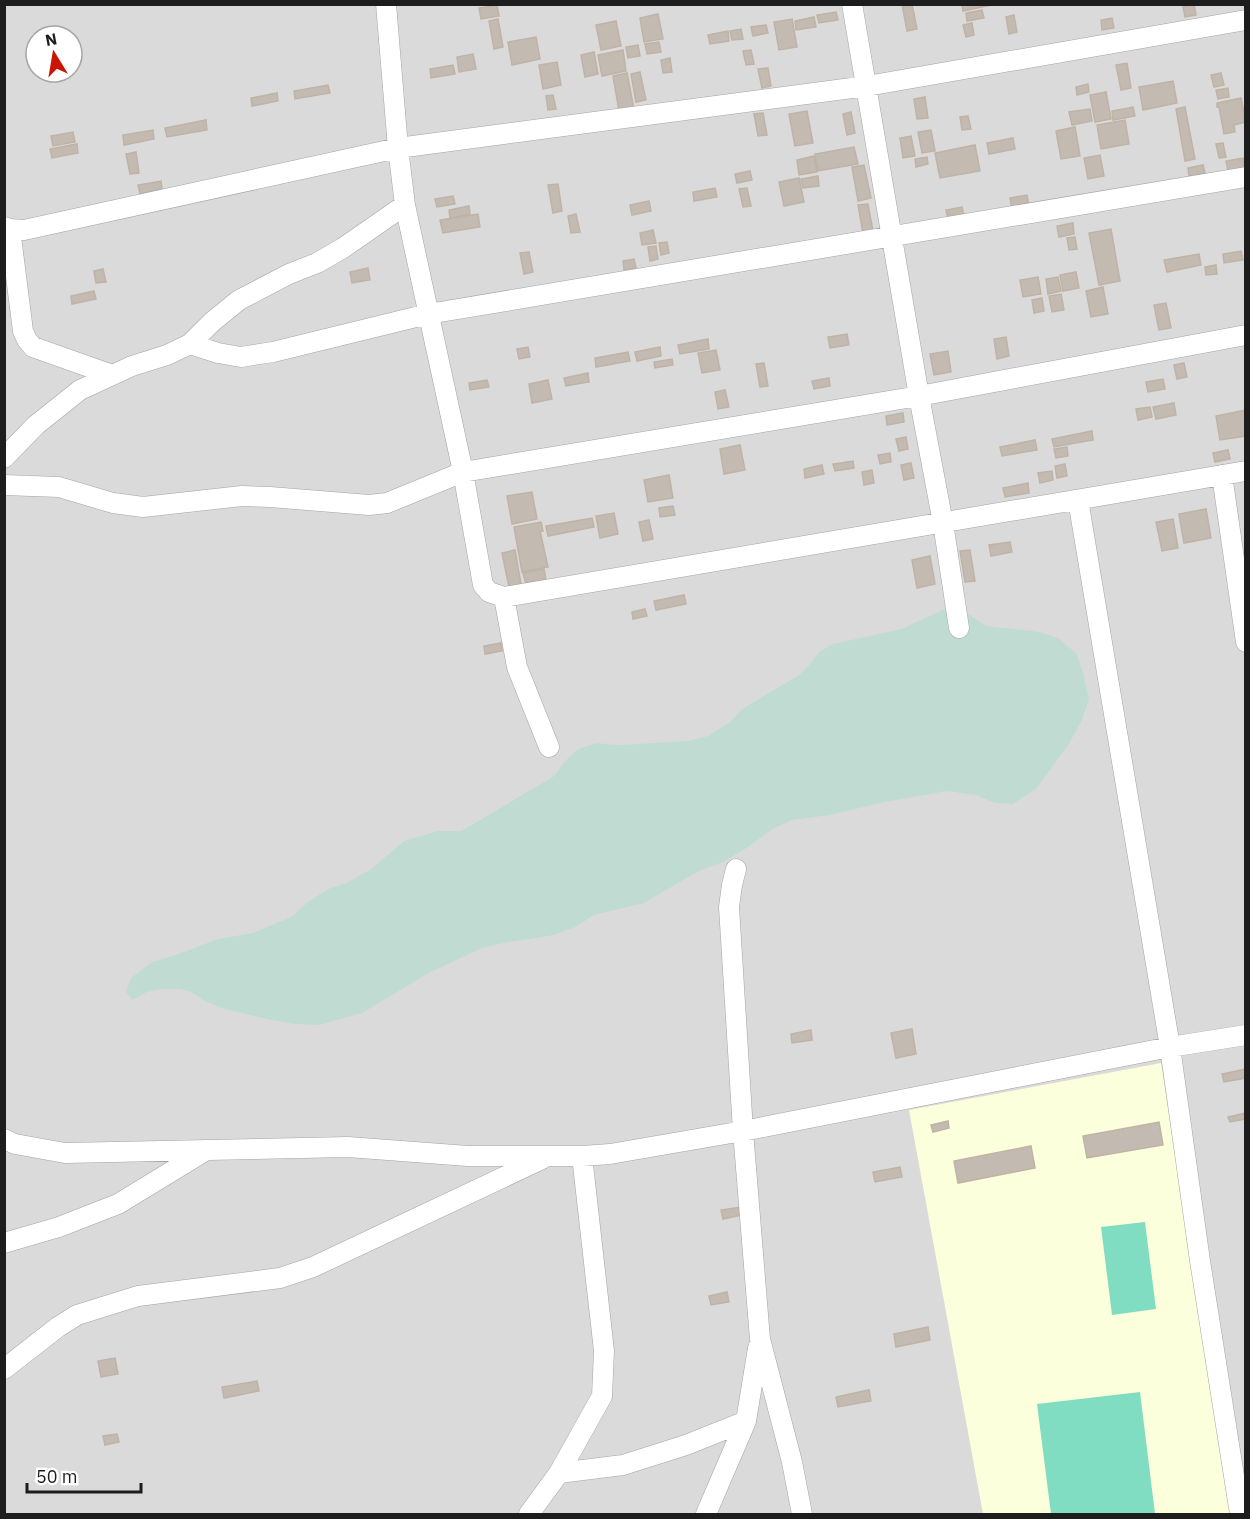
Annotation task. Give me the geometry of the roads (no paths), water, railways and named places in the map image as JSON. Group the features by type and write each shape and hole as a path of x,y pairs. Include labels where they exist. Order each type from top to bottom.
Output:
{"street":[{"path":"386,4 405,205 463,472 483,585 489,592 504,597 1245,471"},
{"path":"852,4 943,523 959,628"},
{"path":"112,375 33,347 27,340 23,331 7,228 24,230 398,148 867,86 1245,20"},
{"path":"190,344 241,357 273,352 428,315 1245,177"},
{"path":"4,458 36,424 80,390 132,366 190,344 239,300 344,248 405,205"},
{"path":"4,485 59,487 113,502 143,507 242,496 369,505 387,503 463,472 919,396 1245,335"},
{"path":"1222,475 1245,642"},
{"path":"1078,500 1170,1047 1200,1261 1240,1515"},
{"path":"504,597 517,667 549,747"},
{"path":"736,869 729,907 743,1131 760,1339 792,1462 802,1515"},
{"path":"4,1139 15,1144 65,1153 348,1147 468,1156 610,1155 1170,1047 1245,1035"},
{"path":"4,1243 59,1227 118,1204 208,1150"},
{"path":"4,1369 77,1315 138,1296 280,1278 314,1267 547,1156"},
{"path":"529,1515 559,1473 602,1396 604,1351 582,1156"},
{"path":"706,1515 746,1420 760,1339"},
{"path":"559,1473 623,1465 686,1445 746,1420"}]}
